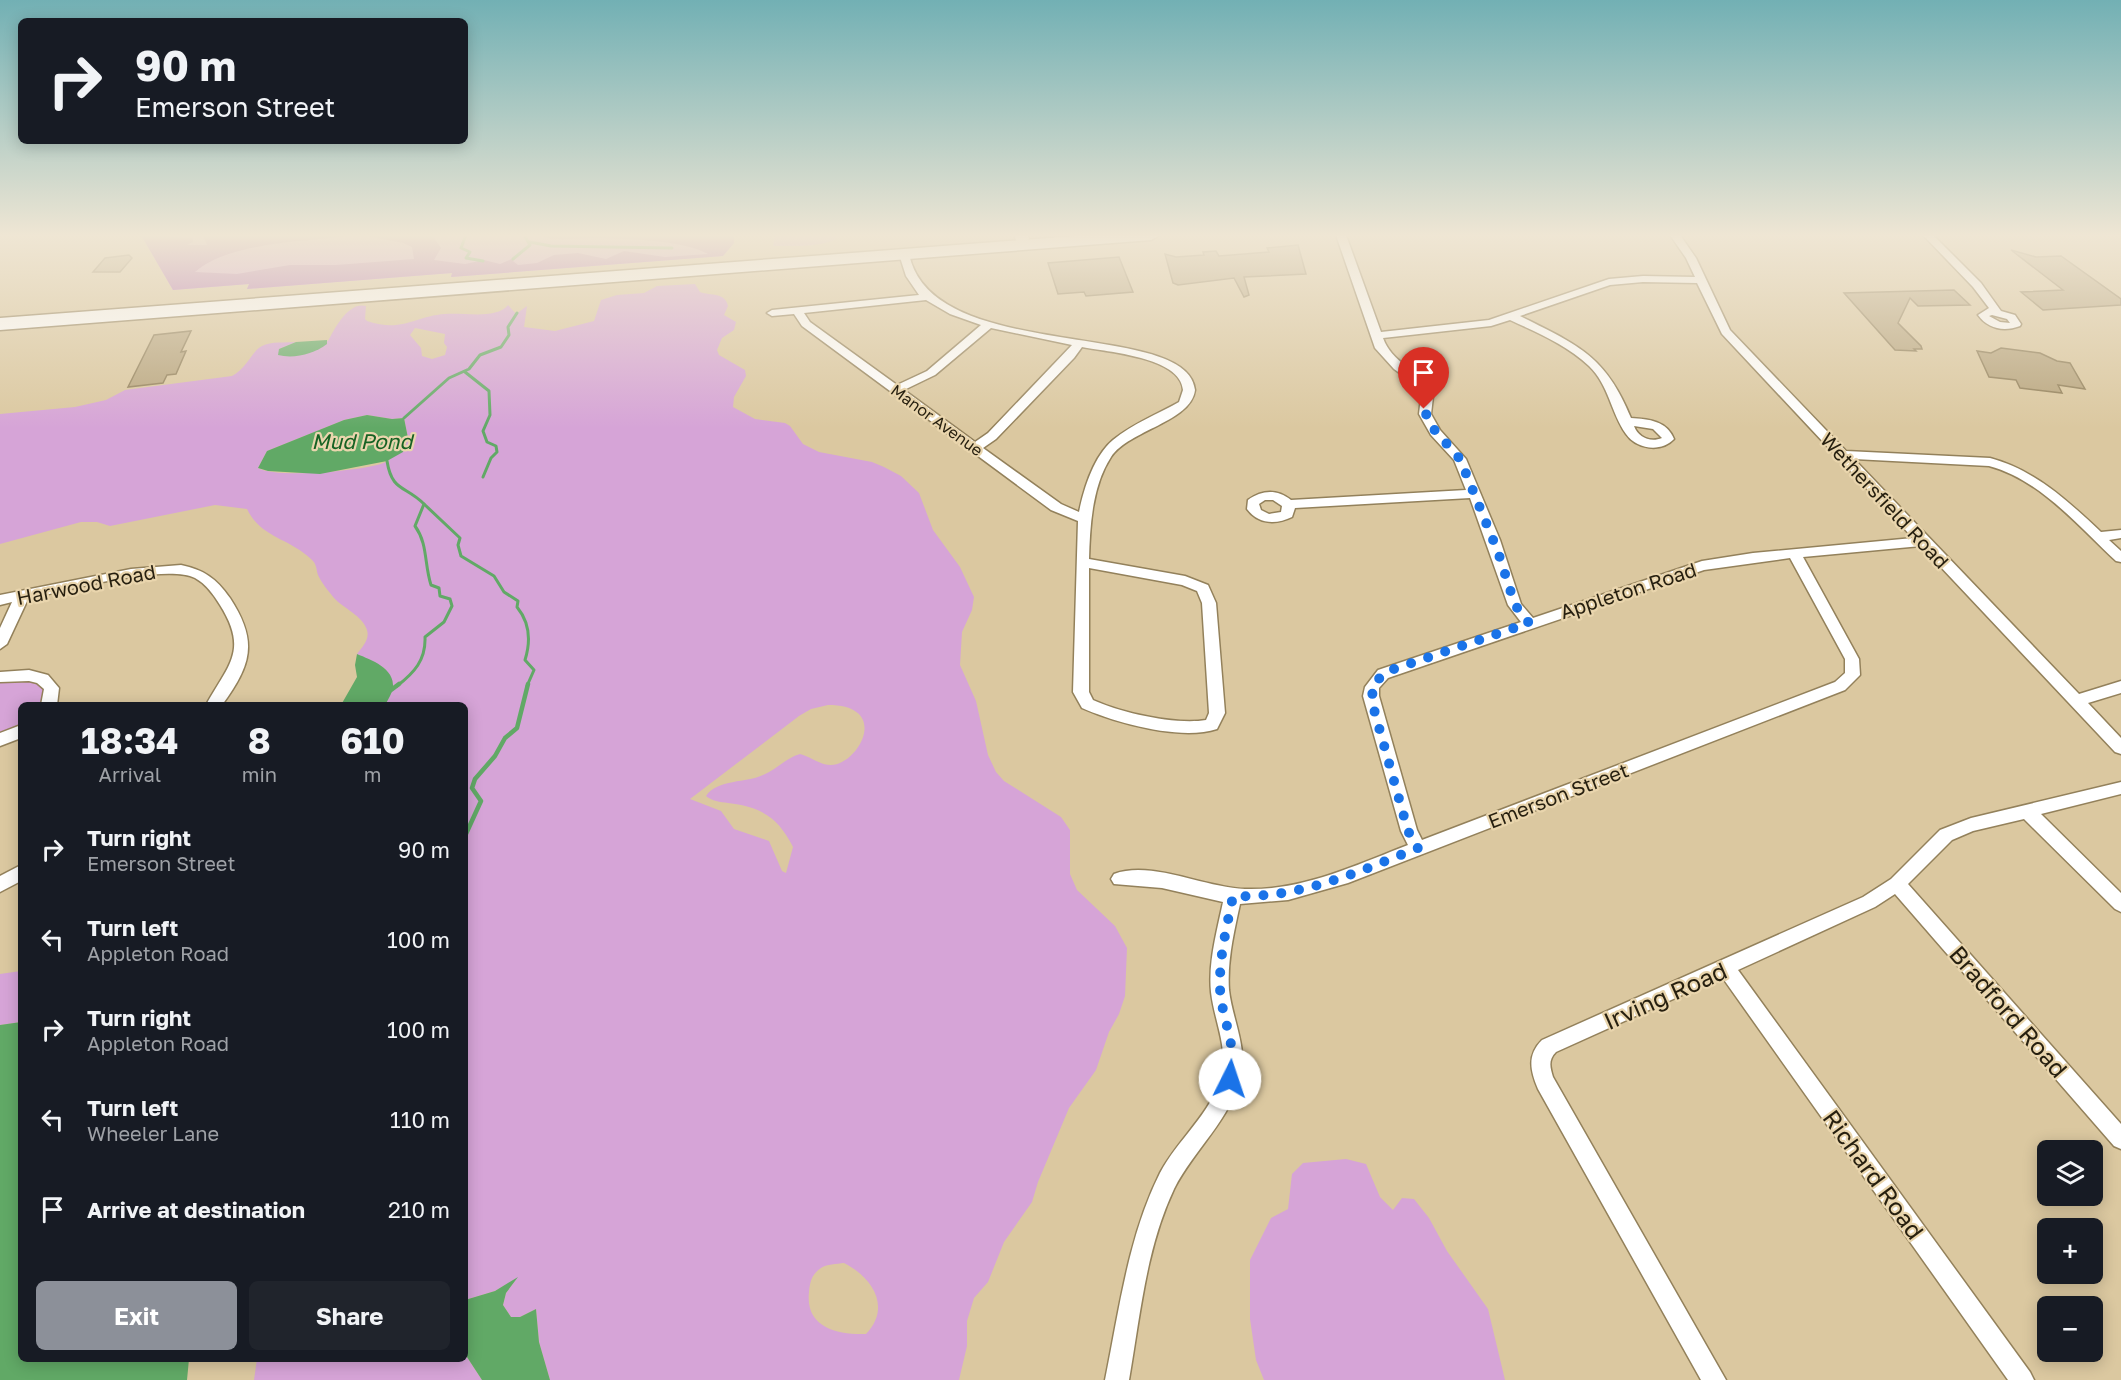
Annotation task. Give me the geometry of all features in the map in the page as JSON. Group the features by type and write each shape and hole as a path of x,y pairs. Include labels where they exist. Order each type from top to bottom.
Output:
{"highway":[{"path":"0,324 94,313 260,299"},
{"path":"0,317 94,313 281,299"}],"street":[{"path":"772,313 904,299"},
{"path":"932,299 950,310 989,324 1162,361 1183,374 1190,386 1188,399 1178,409 1126,436 1106,455 1094,483 1084,519 1081,692 1087,704 1105,712 1196,729 1212,725 1217,713 1209,603 1203,588 1185,581 1084,563"},
{"path":"1363,299 1376,336 1392,361 1428,388 1425,414 1436,432 1460,459 1496,546 1515,605 1529,623"},
{"path":"1376,336 1464,327 1513,317 1557,299"},
{"name":"Wethersfield Road","path":"1710,299 1726,332 2121,748"},
{"path":"1988,299 1996,311"},
{"name":"Manor Avenue","path":"798,310 806,324 975,448 1063,511 1084,519"},
{"path":"1513,317 1567,345 1592,362 1608,382 1626,422"},
{"path":"896,390 931,373 989,324"},
{"path":"975,448 992,436 1070,356 1079,343"},
{"path":"1843,455 1990,462 2007,466 2029,478 2121,558"},
{"path":"1288,504 1473,494"},
{"path":"2097,537 2121,534"},
{"name":"Appleton Road","path":"1418,848 1408,831 1373,706 1372,687 1383,674 1702,566 1794,553 1924,541"},
{"name":"Emerson Street","path":"1120,879 1152,880 1233,896 1259,897 1305,890 1830,690 1848,681 1855,669 1806,571 1794,553"},
{"name":"Harwood Road","path":"0,600 149,571 178,569 200,574 214,586 237,620 242,637 236,671 216,702"},
{"path":"0,644 22,596"},
{"path":"0,677 29,676 45,679 52,688 50,702"},
{"path":"2076,701 2121,687"},
{"path":"0,740 18,732"},
{"name":"Irving Road","path":"1714,1380 1545,1082 1539,1061 1542,1053 1549,1046 1869,902 1897,884 1946,835 1971,825 2121,788"},
{"path":"2027,811 2121,904"},
{"path":"0,885 18,874"},
{"name":"Bradford Road","path":"1897,884 2121,1139"},
{"path":"1117,1380 1140,1260 1160,1197 1179,1160 1217,1106 1231,1075 1231,1048 1220,989 1222,950 1233,896"},
{"name":"Richard Road","path":"1726,968 2022,1380"}],"shaded area":[{"path":"725,299 728,306 724,315 736,322 734,330 722,338 717,350 719,355 745,370 746,376 734,397 733,407 755,419 785,423 790,426 803,444 819,452 872,462 884,467 901,476 919,493 933,530 960,567 974,597 972,610 962,632 960,665 976,701 988,755 996,772 1004,781 1061,817 1070,830 1070,874 1077,890 1115,926 1127,948 1125,996 1119,1014 1109,1032 1096,1070 1069,1108 1032,1202 1004,1242 988,1282 974,1298 967,1321 967,1346 959,1380 550,1380 539,1342 536,1309 520,1317 511,1317 503,1305 506,1293 517,1278 495,1291 468,1299 468,702 386,702 393,688 384,668 357,654 367,637 365,625 332,596 319,578 313,561 294,546 260,526 247,509 215,505 110,526 97,522 81,522 0,544 0,414 75,407 106,400 125,390 232,376 259,348 266,344 296,342 279,349 328,341 342,318 353,308 359,306 366,306 365,319 367,321 399,325 434,315 488,314 503,310 508,305 516,314 527,306 524,327 555,331 594,321 601,300","holes":["415,328 445,334 444,343 447,347 445,355 432,359 422,356 421,348 410,335","367,415 392,419 404,418 408,438 386,462 341,471 301,473 283,473 258,468 267,451 344,420","828,705 848,708 859,714 864,724 864,735 851,756 831,765 800,754 763,775 725,784 706,796 716,801 750,807 775,821 793,847 786,873 782,871 769,841 734,829 721,811 690,799 799,716 811,709","844,1263 863,1276 870,1284 878,1303 874,1324 866,1334 835,1331 826,1327 812,1314 809,1292 814,1275 823,1267"]},
{"path":"0,677 45,679 49,702 18,702 18,732 0,740"},
{"path":"18,971 18,1022 0,1025 0,974"},
{"path":"1346,1159 1366,1164 1380,1197 1393,1210 1402,1198 1414,1199 1429,1218 1447,1251 1488,1309 1505,1380 1264,1380 1256,1360 1250,1319 1250,1260 1271,1218 1288,1209 1292,1174 1303,1163"},
{"path":"468,1359 482,1380 254,1380 257,1362 468,1362"}],"water":[{"path":"327,340 327,344 322,348 310,353 297,356 278,355 279,349 296,342"},
{"name":"Mud Pond","path":"367,415 392,419 404,418 408,438 403,452 387,461 320,474 268,471 258,468 267,451 344,420"},
{"path":"357,654 386,670 393,681 393,688 387,702 343,702 357,677 355,665"},
{"path":"18,1022 18,1362 189,1362 187,1380 0,1380 0,1025"},
{"path":"518,1277 506,1293 503,1305 511,1317 520,1317 536,1309 539,1342 550,1380 482,1380 468,1359 468,1299 495,1291"}],"building":[{"path":"1850,299 1909,299 1898,323 1922,349 1895,350"},
{"path":"1911,299 1964,299 1970,305 1918,306"},
{"path":"2030,299 2121,299 2121,305 2043,310"},
{"path":"191,331 181,352 186,351 176,374 167,375 163,383 128,387 154,335"},
{"path":"2001,348 2040,353 2057,361 2070,363 2085,389 2058,385 2062,393 2020,388 2016,380 1989,377 1977,351 1991,353"}],"waterway":[{"path":"404,418 449,378 469,369 480,355 501,347 509,335 508,327 517,313"},
{"path":"465,372 489,391 490,415 483,431 487,442 496,446 497,452 491,458 483,477"},
{"path":"387,461 389,471 396,483 424,504"},
{"path":"397,686 418,665 425,645 425,637 444,622 452,606 450,599 440,596 439,588 431,585 424,547 415,526 424,504"},
{"path":"424,504 460,538 458,545 461,556 494,576 504,592 518,601 517,607 525,619 528,632 525,660 534,670 527,686"},
{"path":"391,690 399,684"},
{"path":"468,829 481,801 472,788 475,779 495,756 505,738 517,728 528,684"}],"route":[{"path":"1230,1079 1233,1061 1223,1011 1220,970 1233,896 1259,897 1305,890 1418,848 1408,831 1373,706 1372,687 1383,674 1394,669 1529,623 1515,605 1498,552 1463,464 1457,454 1431,426 1424,409"}]}
